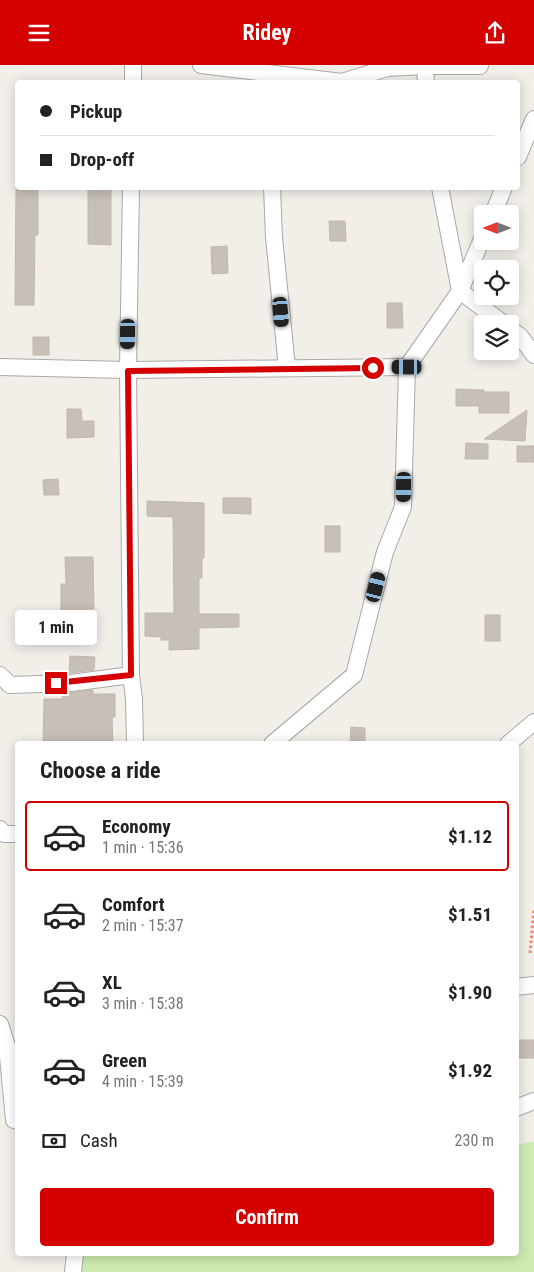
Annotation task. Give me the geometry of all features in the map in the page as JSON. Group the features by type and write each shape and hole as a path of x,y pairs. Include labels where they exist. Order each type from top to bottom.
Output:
{"street":[{"path":"133,65 133,80"},
{"path":"201,65 325,80"},
{"path":"348,80 387,68 425,65 480,66"},
{"path":"425,65 426,80"},
{"path":"520,152 534,119"},
{"path":"131,190 128,371 131,675 134,699 134,741"},
{"path":"272,190 274,237 286,368"},
{"path":"441,190 460,291 492,315"},
{"path":"497,205 503,190"},
{"path":"276,741 354,675 385,552 403,507 407,367 460,291 477,250"},
{"path":"519,335 534,355"},
{"path":"0,367 128,371 407,367"},
{"path":"0,675 10,685 71,683 131,675"},
{"path":"512,741 534,722"},
{"path":"0,829 4,834 15,834"},
{"path":"519,987 534,985"},
{"path":"0,1024 7,1046 15,1120"},
{"path":"7,1046 15,1036"},
{"path":"519,1107 534,1101"},
{"path":"73,1272 75,1256"}],"path":[{"path":"530,953 534,909"}],"green space":[{"path":"534,1142 534,1272 70,1272 74,1256 519,1256 519,1144"}],"building":[{"path":"16,190 38,190 38,235 35,235 34,305 15,305"},
{"path":"88,190 111,190 111,245 88,244"},
{"path":"329,221 345,221 346,241 330,241"},
{"path":"227,246 228,273 212,274 211,247"},
{"path":"387,303 402,303 403,328 387,328"},
{"path":"33,337 49,337 49,355 33,355"},
{"path":"456,389 509,392 509,413 479,413 479,406 456,406"},
{"path":"67,409 81,409 82,421 94,421 94,437 67,438"},
{"path":"527,410 525,441 484,439"},
{"path":"466,443 488,444 488,459 465,459"},
{"path":"517,446 534,446 534,462 517,462"},
{"path":"58,479 59,495 44,495 43,480"},
{"path":"223,498 251,498 251,514 223,513"},
{"path":"147,501 204,503 204,558 202,558 202,578 199,578 199,614 239,614 239,627 199,628 199,649 169,650 169,640 161,640 161,637 145,636 145,613 174,613 173,517 147,516"},
{"path":"325,526 340,526 340,552 325,552"},
{"path":"65,557 93,557 94,609 61,610 61,584 66,584"},
{"path":"485,615 500,615 500,641 485,641"},
{"path":"70,656 95,657 94,670 69,673"},
{"path":"93,690 93,694 115,694 115,717 112,717 113,741 43,741 44,699 62,699 63,695 68,695 68,693"},
{"path":"351,727 365,728 365,741 350,741"},
{"path":"519,1040 534,1040 534,1058 519,1058"}],"route":[{"path":"56,683 71,683 131,675 128,371 373,368"}]}
